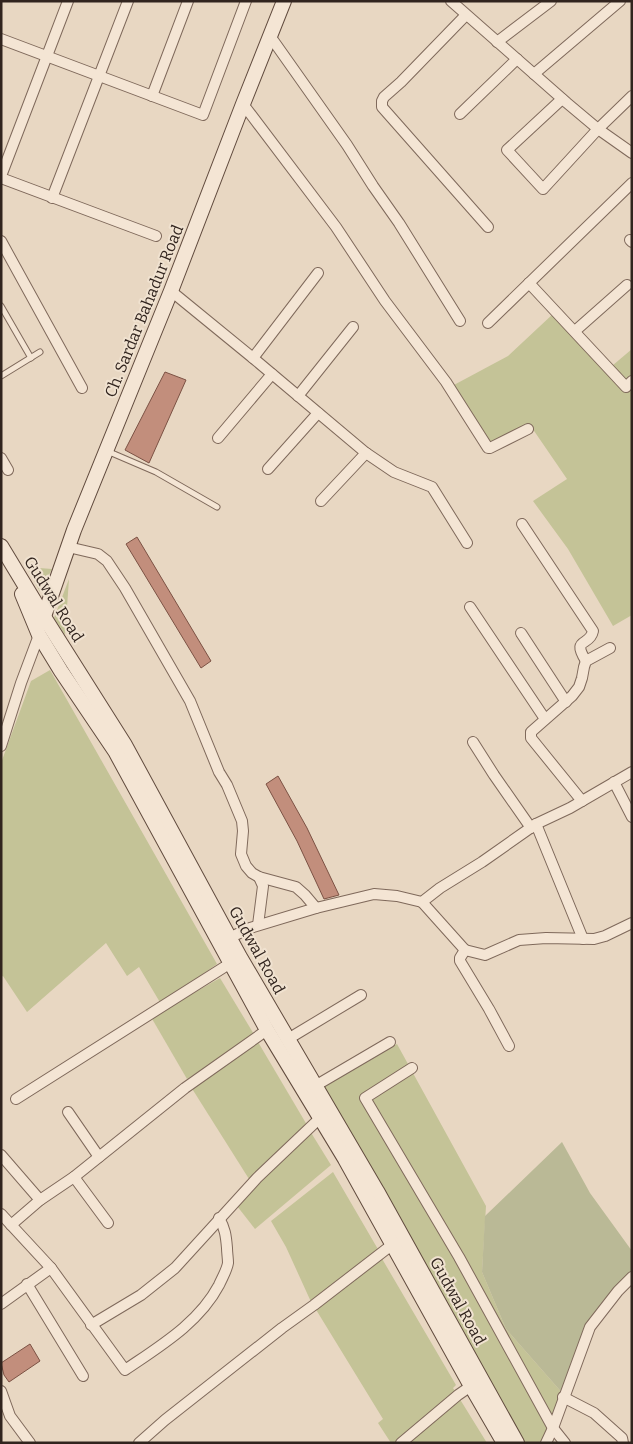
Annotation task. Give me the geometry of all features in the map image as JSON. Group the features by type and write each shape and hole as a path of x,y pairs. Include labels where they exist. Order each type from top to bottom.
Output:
{"main road":[{"name":"Ch. Sardar Bahadur Road","path":"39,635 68,547 172,291 284,1"},
{"name":"Gudwal Road","path":"4,550 125,745 229,938 235,960 267,1030 393,1244 504,1443"},
{"name":"Gudwal Road","path":"4,550 39,635 115,751 235,960 288,1039 377,1191 517,1443"}],"street":[{"path":"68,1 1,177 156,236"},
{"path":"52,198 128,1"},
{"path":"152,96 188,1"},
{"path":"1,39 203,114 246,1"},
{"path":"451,1 562,99 598,129 632,153"},
{"path":"497,42 551,1"},
{"path":"534,74 620,1"},
{"path":"466,15 384,96 382,107 488,228"},
{"path":"270,36 348,145 460,321"},
{"path":"460,114 517,59"},
{"path":"562,99 508,150 543,188 632,96"},
{"path":"243,104 336,227 385,301 446,382 488,448 528,429"},
{"path":"488,324 632,183"},
{"path":"1,241 82,388"},
{"path":"254,358 318,273"},
{"path":"529,283 626,387 632,381"},
{"path":"575,332 627,285"},
{"path":"172,291 366,453 394,472 432,488 467,542"},
{"path":"298,396 353,327"},
{"path":"218,438 272,374"},
{"path":"268,469 318,413"},
{"path":"321,502 366,453"},
{"path":"1,458 8,470"},
{"path":"522,524 593,632 580,647 586,661 579,687 566,702 531,732 531,738 582,801"},
{"path":"68,547 98,554 107,561 125,588 190,702 219,772 227,785 242,820 241,854 246,866 252,874 259,877 296,887 316,908"},
{"path":"470,606 546,719"},
{"path":"521,633 566,702"},
{"path":"1,746 39,635"},
{"path":"586,661 610,648"},
{"path":"473,742 494,775 534,826 583,939"},
{"path":"422,902 534,826 632,772"},
{"path":"614,782 632,817"},
{"path":"258,926 263,886 259,877"},
{"path":"229,938 258,926 316,908 374,894 397,896 422,902 464,950 484,955 519,940 546,938 594,939 605,936 632,923"},
{"path":"464,950 460,961 489,1008 509,1046"},
{"path":"16,1099 235,960"},
{"path":"288,1039 361,995"},
{"path":"11,1225 40,1200 74,1177 185,1088 267,1030"},
{"path":"315,1086 390,1042"},
{"path":"412,1068 365,1098 459,1257 553,1428 565,1443"},
{"path":"68,1112 99,1157"},
{"path":"91,1325 141,1295 175,1268 257,1178 320,1118"},
{"path":"1,1155 40,1200"},
{"path":"74,1177 108,1223"},
{"path":"1,1214 51,1268 125,1370 186,1326 201,1312 213,1296 228,1264 226,1233 219,1218"},
{"path":"139,1443 165,1420 282,1328 393,1244"},
{"path":"1,1304 51,1268"},
{"path":"546,1443 590,1327 618,1291 632,1277"},
{"path":"27,1284 83,1376"},
{"path":"401,1443 458,1394 471,1386"},
{"path":"1,1391 10,1416 30,1443"},
{"path":"563,1397 594,1413 622,1438 623,1443"}],"lane":[{"path":"1,306 31,358"},
{"path":"1,376 40,352"},
{"path":"106,451 156,472 216,507"}],"green space":[{"path":"554,313 606,371 632,349 632,615 613,626 568,549 533,501 567,479 530,425 490,442 452,386 508,356"},
{"path":"27,567 52,569 40,592"},
{"path":"69,579 65,635 54,618"},
{"path":"50,670 217,964 161,1004 139,967 127,976 106,943 27,1012 3,976 1,977 1,763 31,681"},
{"path":"220,978 255,1036 187,1079 151,1017"},
{"path":"258,1042 307,1125 249,1179 191,1087"},
{"path":"397,1044 486,1206 482,1272 506,1329 564,1395 547,1443 525,1443 322,1087"},
{"path":"310,1131 331,1165 255,1229 237,1206"},
{"path":"562,1142 590,1193 632,1251 632,1276 590,1329 564,1395 506,1329 482,1272 485,1216"},
{"path":"333,1172 379,1251 312,1304 286,1247 271,1221"},
{"path":"381,1257 456,1385 453,1388 487,1443 391,1443 378,1423 383,1419 315,1308"}],"building":[{"path":"165,372 186,380 149,463 125,450"},
{"path":"137,537 211,661 201,668 126,544"},
{"path":"278,776 307,828 339,895 324,899 297,841 266,784"},
{"path":"30,1344 40,1361 9,1382 4,1375 1,1363"}]}
